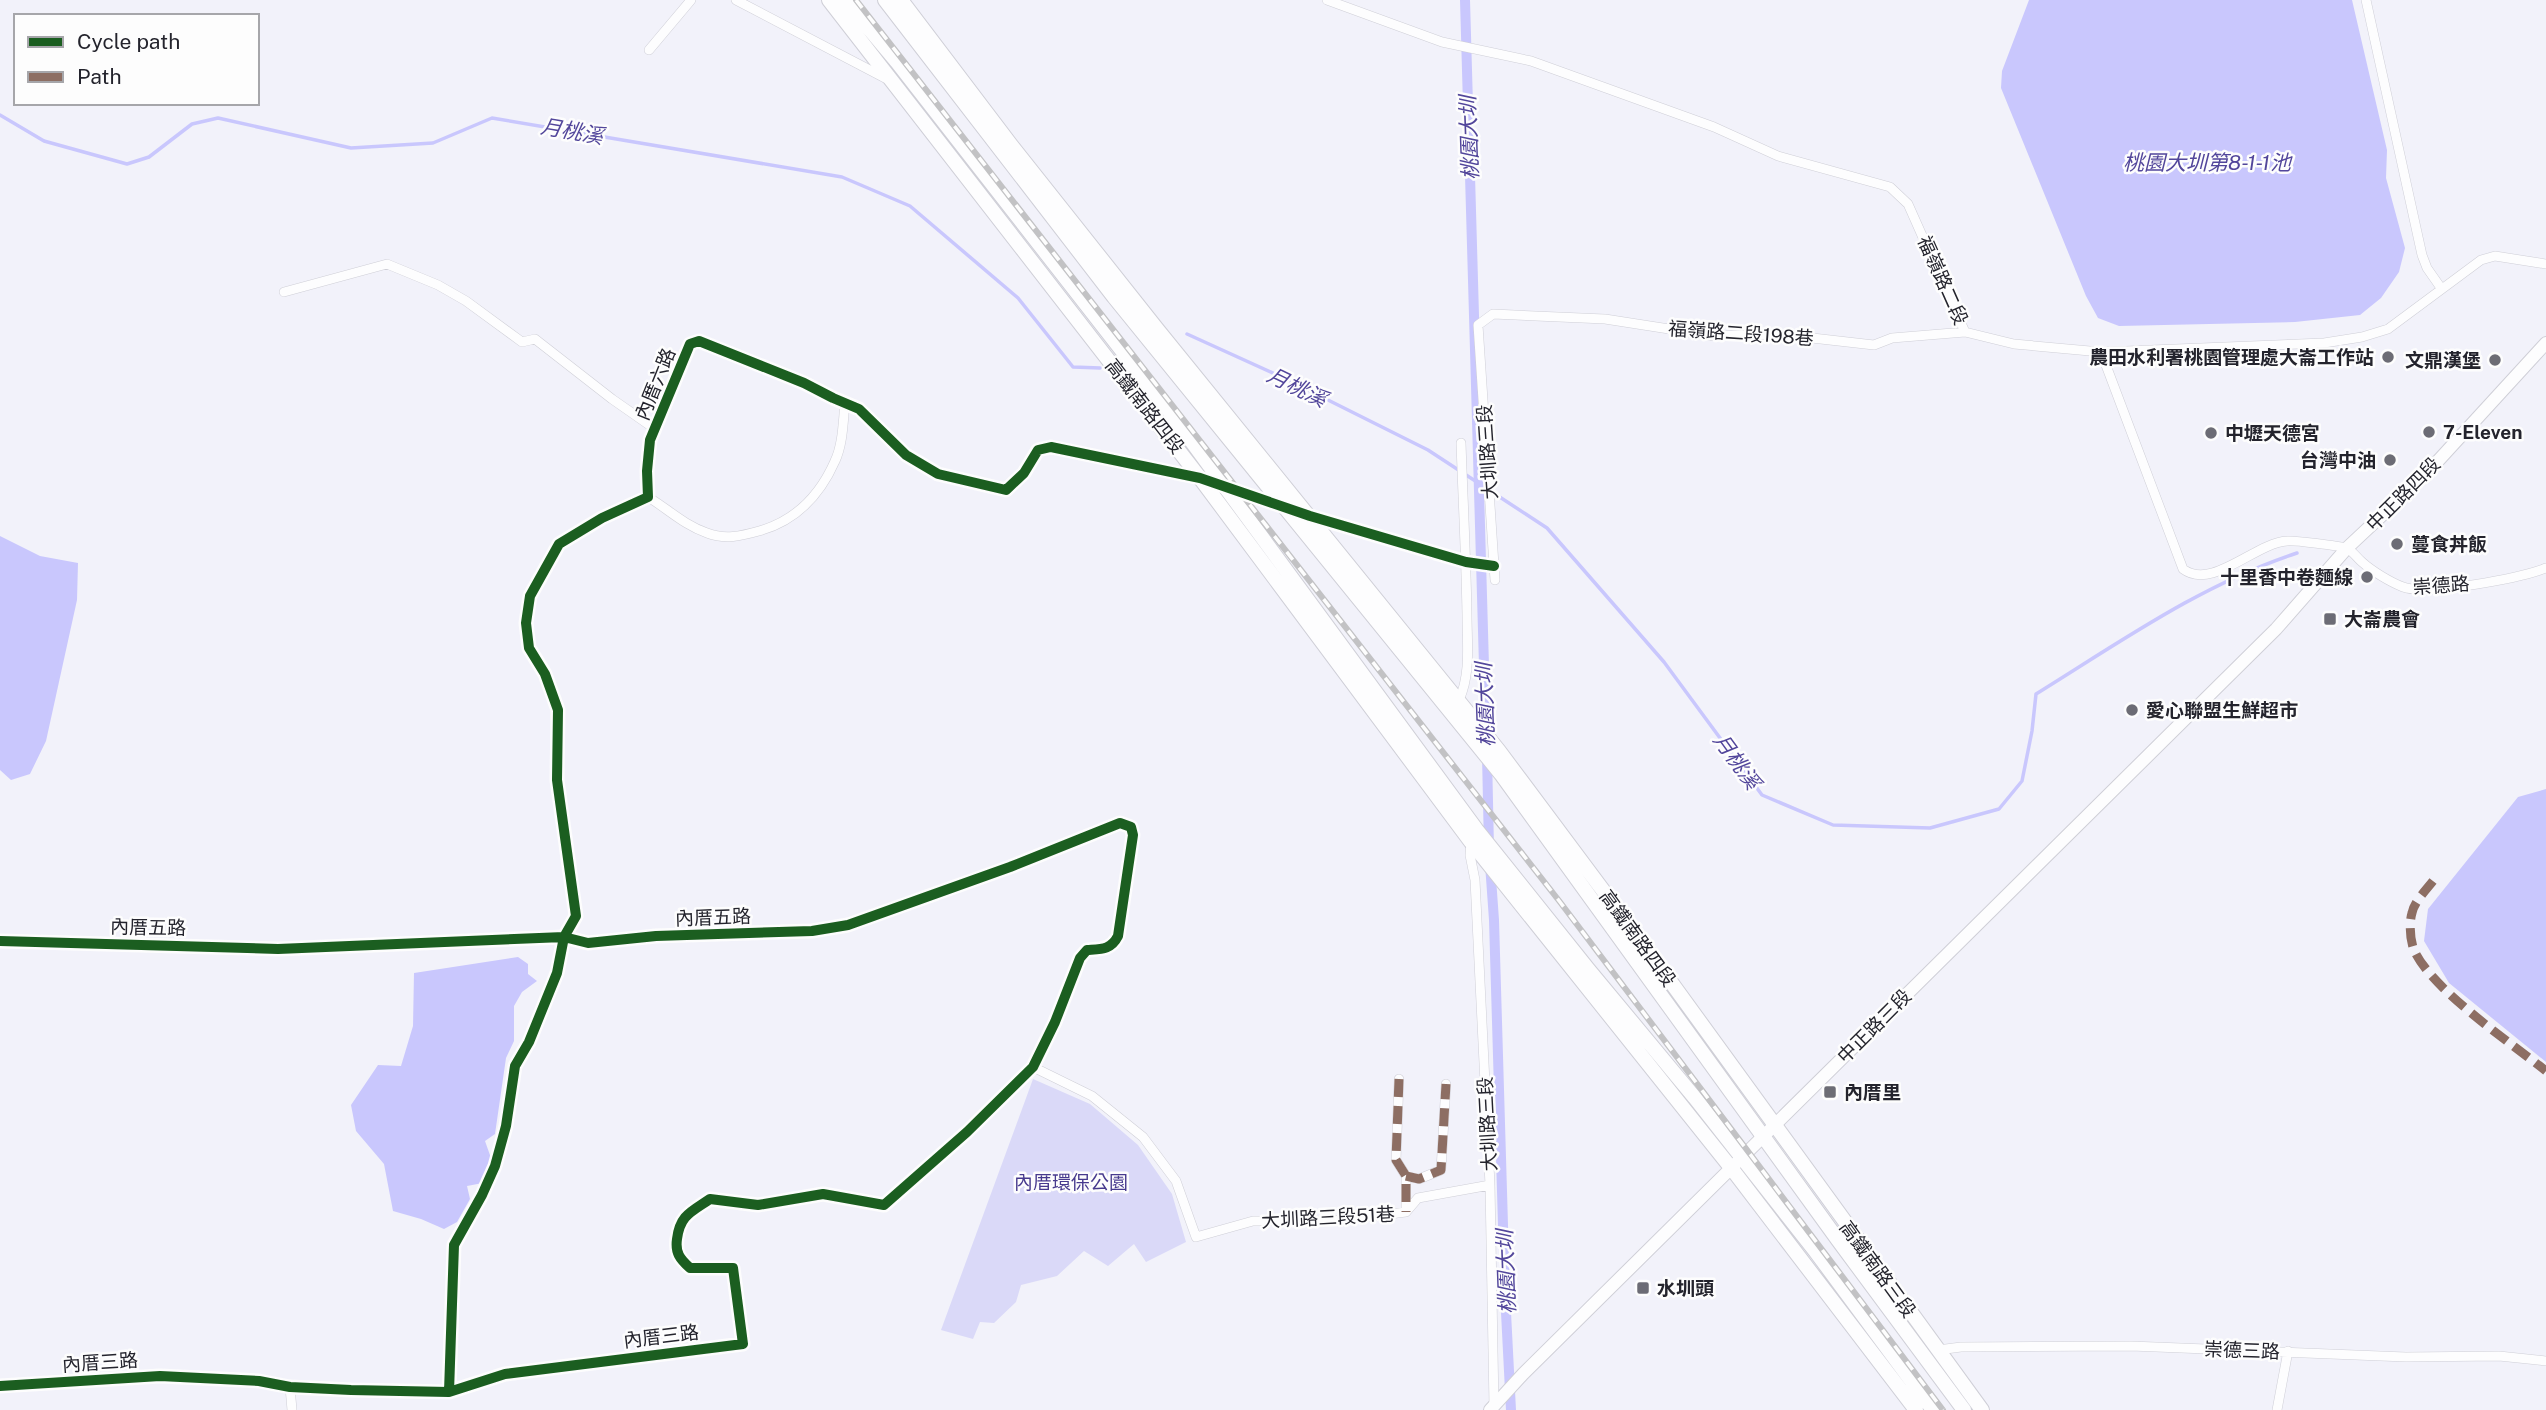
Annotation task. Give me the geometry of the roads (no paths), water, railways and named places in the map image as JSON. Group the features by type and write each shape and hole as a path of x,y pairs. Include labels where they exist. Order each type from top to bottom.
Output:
{"main road":[{"name":"高鐵南路四段","path":"830,0 1200,478 1266,569 1475,841"},
{"name":"高鐵南路四段","path":"845,0 1173,416 1315,608 1475,841"},
{"path":"885,0 1114,297 1252,470 1287,508 1367,607"},
{"path":"901,0 1157,330 1459,700"},
{"path":"989,181 1010,227 1025,250"},
{"path":"1114,297 1157,330"},
{"name":"中正路四段","path":"2260,643 2347,548 2426,474 2546,343"},
{"path":"1347,561 1367,607"},
{"path":"1266,569 1315,608"},
{"name":"高鐵南路四段","path":"1367,607 1501,774 1769,1133"},
{"name":"中正路三段","path":"1493,1409 1504,1394 2260,643"},
{"name":"高鐵南路四段","path":"1459,700 1652,956 1769,1133"},
{"path":"1475,841 1501,858 1588,970 1695,1098 1736,1164"},
{"path":"1475,841 1501,880 1736,1164 1916,1410"},
{"name":"高鐵南路三段","path":"1769,1133 1982,1410"},
{"name":"高鐵南路三段","path":"1769,1133 1964,1410"},
{"name":"高鐵南路三段","path":"1736,1164 1816,1252 1933,1410"}],"street":[{"path":"649,50 691,0"},
{"path":"736,0 896,83"},
{"name":"福嶺路二段","path":"1327,0 1445,42 1531,61 1714,127 1778,156 1890,187 1909,204 1965,332 2014,344 2101,352 2324,343 2362,337 2388,328 2482,260 2495,256 2546,264"},
{"path":"2366,0 2422,254 2427,268 2441,288"},
{"path":"284,292 387,264 438,285 466,301 522,342 535,339 655,429"},
{"name":"福嶺路二段198巷","path":"1478,325 1493,314 1605,319 1714,336 1777,334 1874,345 1892,338 1965,332"},
{"name":"大圳路三段","path":"1478,325 1495,580"},
{"name":"內厝六路","path":"648,497 650,440 690,344 699,341 804,383 859,409 906,455 938,474 1006,490 1024,473 1038,450 1051,447 1200,478"},
{"path":"2101,352 2183,569 2190,575 2202,576 2286,541 2347,548"},
{"path":"449,1392 453,1245 482,1195 495,1166 506,1126 515,1066 529,1042 557,973 564,937 576,916 557,780 558,710 545,674 529,648 526,623 530,596 559,544 602,518 648,497 681,522 709,534 735,538 778,526 806,506 836,460 841,443 845,403"},
{"name":"大圳路三段","path":"1459,700 1465,688 1467,664 1468,562 1461,443"},
{"path":"1200,478 1310,516 1468,562 1493,566"},
{"name":"崇德路","path":"2347,548 2363,563 2403,587 2426,590 2505,578 2546,568"},
{"name":"內厝五路","path":"0,941 278,949 564,937 587,943 656,936 812,932 848,925 1010,867 1120,823 1131,827 1133,835 1118,936 1114,944 1105,949 1087,950 1080,958 1055,1022 1033,1067"},
{"name":"大圳路三段","path":"1475,841 1469,855 1475,880 1490,1185 1493,1409"},
{"name":"大圳路三段51巷","path":"1033,1067 1092,1096 1143,1138 1176,1181 1196,1237 1253,1221 1332,1221 1406,1213 1418,1198 1490,1185"},
{"name":"內厝三路","path":"0,1386 160,1376 260,1381 290,1387 449,1392 505,1374 743,1343 733,1268 690,1268 679,1259 676,1247 679,1224 688,1214 710,1199 758,1205 823,1194 884,1205 967,1132 1033,1067"},
{"path":"1399,1079 1396,1160 1406,1176 1406,1213"},
{"path":"1406,1176 1419,1178 1441,1170 1446,1084"},
{"name":"崇德三路","path":"1938,1350 1961,1347 2131,1346 2406,1357 2499,1356 2546,1361"},
{"path":"2277,1410 2288,1352"},
{"path":"290,1387 292,1410"}],"water":[{"name":"桃園大圳第8-1-1池","path":"2029,0 2352,0 2387,150 2386,178 2405,248 2399,272 2381,298 2360,315 2295,322 2119,326 2098,318 2086,296 2001,88 2002,71"},
{"path":"0,536 40,556 78,563 77,600 46,741 30,774 11,780 0,770"},
{"path":"2546,789 2546,1062 2449,983 2424,941 2428,909 2518,797"},
{"path":"518,957 528,964 528,974 537,981 522,992 514,1006 514,1041 506,1058 495,1134 485,1141 491,1158 488,1182 467,1186 470,1199 457,1222 444,1229 393,1211 384,1164 356,1131 351,1105 378,1065 401,1066 413,1026 414,973"}],"waterway":[{"name":"桃園大圳","path":"1465,0 1486,736"},
{"name":"月桃溪","path":"0,115 44,141 127,164 149,157 192,124 218,118 351,148 433,143 492,118 842,177 910,206 1018,298 1073,367 1100,368"},
{"name":"月桃溪","path":"1187,334 1286,379 1428,450 1547,528 1664,662 1762,795 1833,825 1930,828 1999,809 2022,781 2036,694 2195,598 2228,581 2297,553"},
{"name":"桃園大圳","path":"1487,755 1489,848"},
{"name":"桃園大圳","path":"1490,864 1511,1410"}],"railway":[{"path":"856,0 1560,902 1943,1410"}],"place":[{"name":"農田水利署桃園管理處大崙工作站","path":"2388,357"},
{"name":"文鼎漢堡","path":"2495,360"},
{"name":"7-Eleven","path":"2429,432"},
{"name":"中壢天德宮","path":"2211,433"},
{"name":"台灣中油","path":"2390,460"},
{"name":"蔓食丼飯","path":"2397,544"},
{"name":"十里香中卷麵線","path":"2367,577"},
{"name":"大崙農會","path":"2330,619"},
{"name":"愛心聯盟生鮮超市","path":"2132,710"},
{"name":"內厝里","path":"1830,1092"},
{"name":"水圳頭","path":"1643,1288"}],"park label":[{"name":"內厝環保公園","path":"1071,1182"}]}
